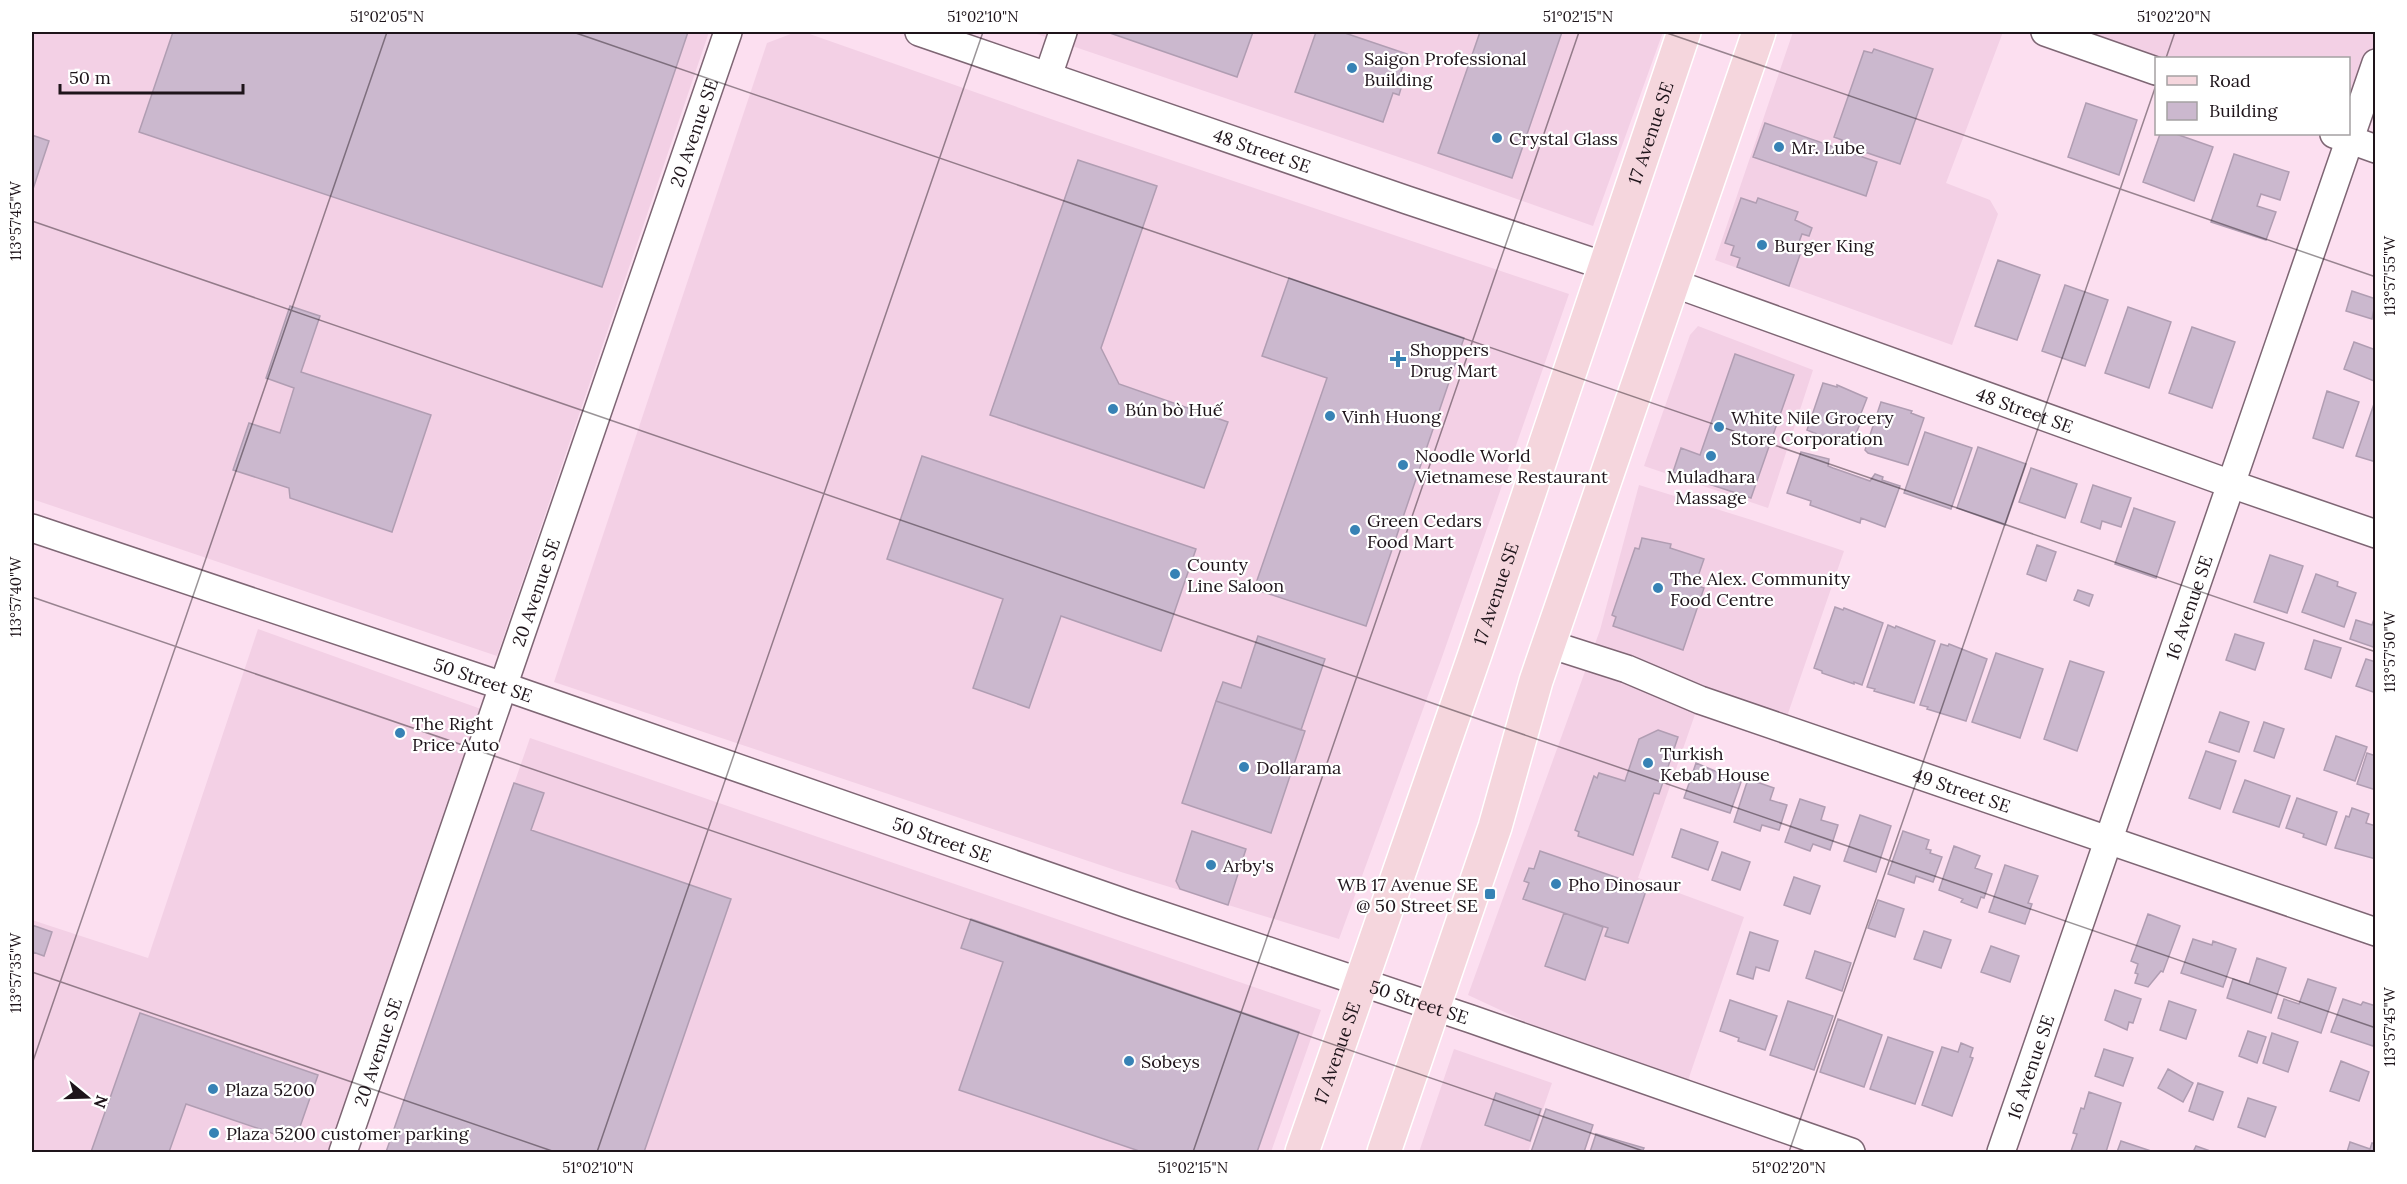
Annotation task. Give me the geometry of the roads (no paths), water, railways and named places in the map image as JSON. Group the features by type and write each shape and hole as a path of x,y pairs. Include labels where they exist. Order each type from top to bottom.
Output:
{"main road":[{"name":"17 Avenue SE","path":"1302,1152 1362,983 1684,32"},
{"path":"1384,1152 1495,827 1549,644 1759,32"}],"street":[{"name":"20 Avenue SE","path":"343,1152 728,32"},
{"name":"48 Street SE","path":"919,32 1605,266"},
{"path":"1048,76 1063,32"},
{"path":"2045,32 2155,70"},
{"name":"16 Avenue SE","path":"2350,117 2376,63"},
{"path":"2341,136 2376,149"},
{"name":"16 Avenue SE","path":"2001,1152 2231,484 2341,136"},
{"name":"48 Street SE","path":"1673,283 2376,534"},
{"name":"50 Street SE","path":"32,528 503,686 916,831 1433,1006 1851,1152"},
{"name":"49 Street SE","path":"1549,644 1627,669 1700,700 2376,932"}],"place":[{"name":"Saigon Professional Building","path":"1352,68"},
{"name":"Crystal Glass","path":"1497,138"},
{"name":"Mr. Lube","path":"1779,147"},
{"name":"Burger King","path":"1762,245"},
{"name":"Shoppers Drug Mart","path":"1398,359"},
{"name":"Bún bò Huế","path":"1113,409"},
{"name":"Vinh Huong","path":"1330,416"},
{"name":"White Nile Grocery Store Corporation","path":"1719,427"},
{"name":"Muladhara Massage","path":"1711,456"},
{"name":"Noodle World Vietnamese Restaurant","path":"1403,465"},
{"name":"Green Cedars Food Mart","path":"1355,530"},
{"name":"County Line Saloon","path":"1175,574"},
{"name":"The Alex. Community Food Centre","path":"1658,588"},
{"name":"The Right Price Auto","path":"400,733"},
{"name":"Turkish Kebab House","path":"1648,763"},
{"name":"Dollarama","path":"1244,767"},
{"name":"Arby's","path":"1211,865"},
{"name":"Pho Dinosaur","path":"1556,884"},
{"name":"WB 17 Avenue SE @ 50 Street SE","path":"1490,894"},
{"name":"Sobeys","path":"1129,1061"},
{"name":"Plaza 5200","path":"213,1089"},
{"name":"Plaza 5200 customer parking","path":"214,1133"}]}
